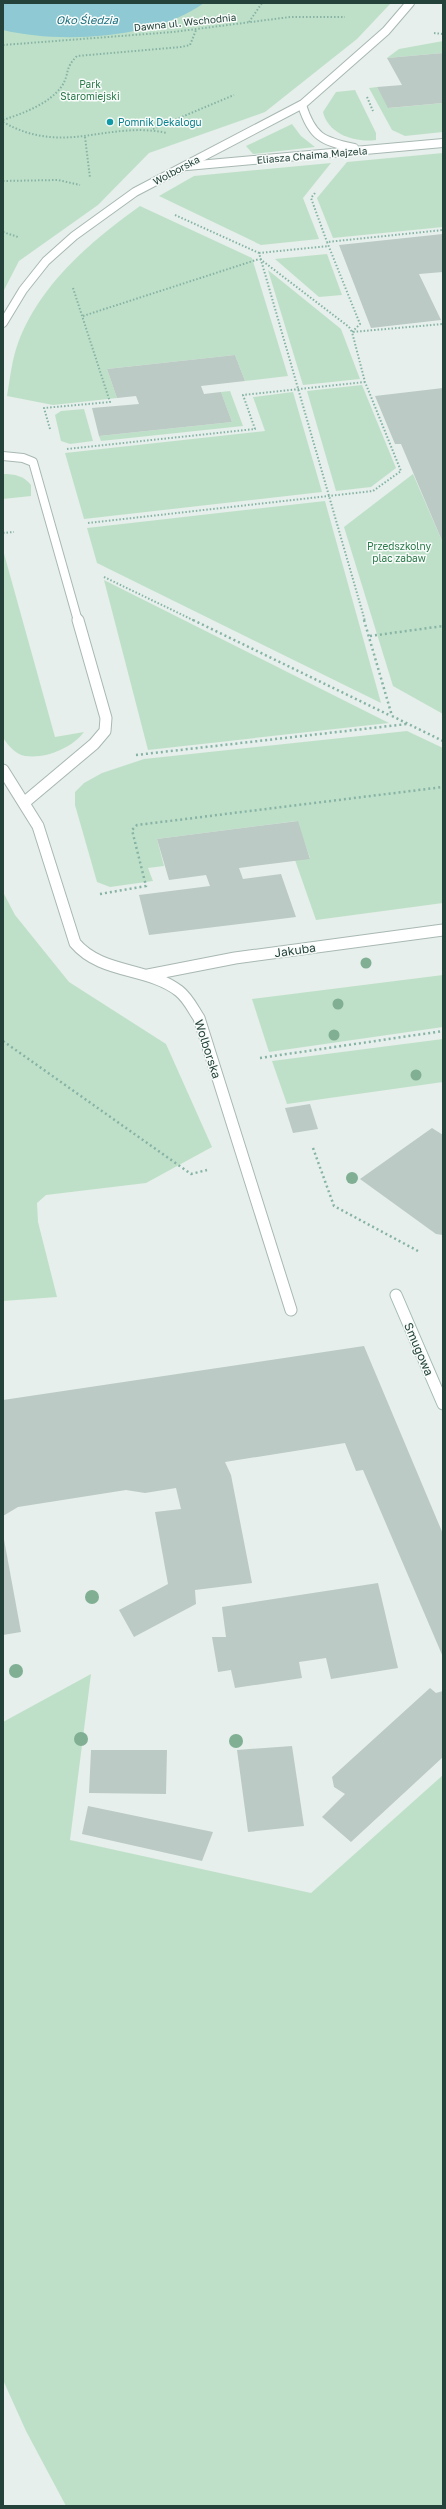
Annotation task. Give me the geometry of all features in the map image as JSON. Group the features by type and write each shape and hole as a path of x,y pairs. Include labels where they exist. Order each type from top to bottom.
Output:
{"street":[{"name":"Wolborska","path":"3,323 12,306 39,271 81,228 126,197 180,167 302,105 404,13 410,3"},
{"path":"302,105 308,123 314,134 333,143 364,150"},
{"name":"Eliasza Chaima Majzela","path":"180,167 443,143"},
{"path":"3,456 23,458 33,462 106,718 105,731 94,744 25,802"},
{"name":"Wolborska","path":"3,770 25,802 38,826 48,854 73,940 83,952 95,960 148,975 179,991 191,1004 199,1018 243,1162 291,1310"},
{"name":"Jakuba","path":"148,975 235,958 443,930"},
{"name":"Smugowa","path":"396,1295 443,1404"}],"path":[{"path":"248,22 262,3"},
{"name":"Dawna ul. Wschodnia","path":"3,44 196,30 248,22 330,15"},
{"path":"3,121 32,108 52,96 64,84 68,74 68,66 77,56 181,47 190,45 196,30"},
{"path":"3,121 26,132 59,138 85,137 116,131 153,129 238,94"},
{"path":"366,96 376,117"},
{"path":"153,129 218,148"},
{"path":"85,137 90,180 126,197 259,253 329,246"},
{"path":"348,152 311,198 360,324 352,332"},
{"path":"3,181 58,180 126,197"},
{"path":"327,242 443,230"},
{"path":"57,450 44,408 110,402 83,316 60,250"},
{"path":"259,253 259,259 370,636 392,716"},
{"path":"83,316 259,259"},
{"path":"3,533 373,491 401,471 365,382 352,332 349,327 259,259"},
{"path":"352,332 443,324"},
{"path":"33,462 57,450 255,429 243,395 297,388 365,382"},
{"path":"97,573 443,741"},
{"path":"370,636 443,626"},
{"path":"136,755 408,724"},
{"path":"94,895 146,886 132,830 137,825 325,800 443,787"},
{"path":"260,1058 443,1031"},
{"path":"3,1041 191,1174 243,1162"},
{"path":"313,1148 334,1206 418,1251"}],"green space":[{"name":"Park Staromiejski","path":"3,3 391,3 357,39 265,112 149,153 98,205 19,261 3,292"},
{"path":"443,41 443,53 387,58 399,49"},
{"path":"377,87 389,108 443,103 443,132 405,136 392,130 369,88"},
{"path":"355,90 376,133 376,140 368,141 351,138 336,131 326,120 323,112 336,92"},
{"path":"292,124 301,136 315,147 253,154 246,146"},
{"path":"443,153 443,227 333,238 317,198 347,162"},
{"path":"331,163 303,198 319,239 261,245 159,196 194,176"},
{"path":"140,206 252,258 288,376 245,381 235,355 107,369 117,398 53,405 7,396 18,343 39,302 53,283 86,249"},
{"path":"327,254 342,295 319,297 275,259"},
{"path":"268,270 341,329 360,379 303,385"},
{"path":"362,385 396,468 371,487 336,491 307,391"},
{"path":"230,391 243,426 101,441 99,436 232,422 221,392"},
{"path":"293,392 322,492 84,519 65,453 265,431 253,397"},
{"path":"84,409 93,441 70,444 61,441 55,415 61,411"},
{"path":"3,474 11,474 25,479 31,485 31,496 3,499"},
{"name":"Przedszkolny plac zabaw","path":"413,474 443,543 443,714 393,686 344,527"},
{"path":"325,501 381,703 97,563 87,528"},
{"path":"3,550 55,737 84,732 73,743 66,747 41,756 21,755 12,749 3,738"},
{"path":"104,580 389,723 148,750"},
{"path":"407,731 443,748 443,903 316,920 295,860 310,858 297,821 157,839 164,866 148,868 153,881 110,887 97,882 75,805 75,792 84,783 102,773 144,759"},
{"path":"3,892 15,915 69,982 166,1044 212,1147 146,1183 46,1195 37,1203 38,1222 57,1297 3,1301"},
{"path":"443,975 443,1027 269,1052 252,999"},
{"path":"443,1039 443,1082 287,1104 272,1061"},
{"path":"91,1674 70,1840 311,1893 443,1775 443,2506 66,2506 26,2431 3,2380 3,1722"}],"water":[{"name":"Oko Śledzia","path":"3,3 204,3 184,15 160,24 134,31 79,37 52,37 3,30"}],"building":[{"path":"443,53 443,103 388,108 377,87 402,85 387,58"},
{"path":"443,234 443,272 419,274 441,320 371,328 339,245"},
{"path":"235,355 245,381 201,386 204,394 221,392 232,422 99,436 92,408 139,404 136,396 117,398 107,369"},
{"path":"443,388 443,543 401,444 395,444 375,396"},
{"path":"298,821 310,859 239,868 243,879 281,874 296,917 149,935 139,895 210,886 206,875 169,880 157,839"},
{"path":"310,1104 318,1129 293,1133 285,1108"},
{"path":"432,1128 443,1135 443,1235 436,1234 360,1179"},
{"path":"364,1346 443,1534 443,1657 363,1470 356,1471 345,1443 225,1462 231,1475 252,1583 195,1590 196,1604 134,1637 119,1610 168,1584 155,1512 181,1509 176,1488 145,1493 126,1490 18,1507 3,1516 3,1400"},
{"path":"3,1534 21,1632 3,1635"},
{"path":"378,1583 398,1668 331,1679 326,1658 299,1662 302,1678 235,1688 231,1670 218,1672 212,1637 226,1637 222,1607"},
{"path":"430,1688 436,1693 443,1691 443,1757 351,1842 322,1817 345,1794 334,1787 332,1777"},
{"path":"292,1746 304,1826 248,1832 237,1750"},
{"path":"91,1750 167,1750 166,1794 89,1793"},
{"path":"88,1806 213,1832 202,1861 82,1834"}],"place":[{"name":"Pomnik Dekalogu","path":"110,122"}]}
